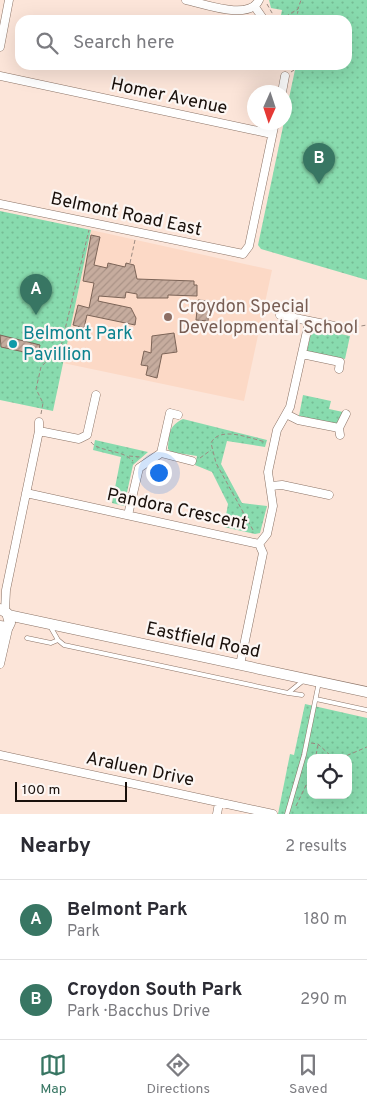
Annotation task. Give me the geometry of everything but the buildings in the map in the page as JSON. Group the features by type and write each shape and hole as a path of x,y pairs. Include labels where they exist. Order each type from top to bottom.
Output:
{"main road":[{"name":"Eastfield Road","path":"5,619 32,621 367,692"}],"street":[{"path":"0,47 9,0"},
{"path":"186,0 238,11 247,11 259,2 263,15"},
{"name":"Homer Avenue","path":"0,76 276,134"},
{"path":"284,85 286,76"},
{"path":"276,130 276,134"},
{"name":"Belmont Road East","path":"0,204 243,254 249,246 276,134"},
{"path":"280,315 349,329"},
{"path":"259,544 267,534 273,506 268,472 274,443 279,425 286,414 309,322"},
{"path":"302,354 340,362 339,368"},
{"path":"39,431 79,439 87,434 96,395"},
{"path":"161,452 170,414 178,415"},
{"path":"286,414 298,420 340,432 346,414"},
{"path":"0,664 6,590 39,431 39,422"},
{"path":"128,514 139,468 151,457 161,452 193,462"},
{"path":"271,486 282,485 329,495"},
{"name":"Pandora Crescent","path":"26,493 259,544 263,553 240,665"},
{"path":"0,602 6,590"},
{"path":"0,633 0,659"},
{"name":"Araluen Drive","path":"0,755 273,814"},
{"path":"217,814 219,802"}],"lane":[{"path":"50,625 58,640 64,645 302,695"},
{"path":"27,638 51,643 58,640"},
{"path":"288,693 305,679"},
{"path":"287,812 307,742 319,682"},
{"path":"316,698 367,710"}],"path":[{"path":"297,15 301,0"},
{"path":"259,2 267,4 273,15"},
{"path":"288,15 298,9"},
{"path":"39,422 43,403 36,389 41,367 61,346 89,230"},
{"path":"130,263 136,239"},
{"path":"349,329 367,325"},
{"path":"87,434 92,445 128,456 151,457"},
{"path":"253,530 216,463 212,449 212,440 223,434 274,443"},
{"path":"193,462 202,458 212,449"},
{"path":"128,456 139,468"},
{"path":"307,742 318,744 328,754"},
{"path":"316,754 318,744"},
{"path":"350,754 367,747"},
{"path":"287,812 295,808 307,783"}],"shaded area":[{"name":"Croydon Special Developmental School","path":"91,230 272,270 244,401 63,363"}],"green space":[{"path":"269,0 367,0 367,280 261,249 258,245 282,130 292,130 292,85 295,70 352,70 352,15 281,15 282,10 271,8"},
{"path":"0,211 91,230 53,411 0,400"},
{"path":"312,328 350,336 345,359 307,351"},
{"path":"303,395 331,401 329,409 343,412 341,421 336,424 299,416"},
{"path":"183,419 267,440 265,447 227,441 221,464 242,503 267,506 260,533 255,534 224,527 228,504 212,472 195,465 197,456 171,452 168,449 169,435 172,428"},
{"path":"95,440 148,452 133,465 124,506 112,503 121,457 93,450"},
{"path":"305,704 367,718 367,814 278,814 290,754 294,755"}],"place":[{"name":"Croydon South Park","path":"319,184"},
{"name":"Belmont Park","path":"36,315"},
{"name":"Croydon Special Developmental School","path":"168,317"},
{"name":"Belmont Park Pavillion","path":"13,344"}]}
